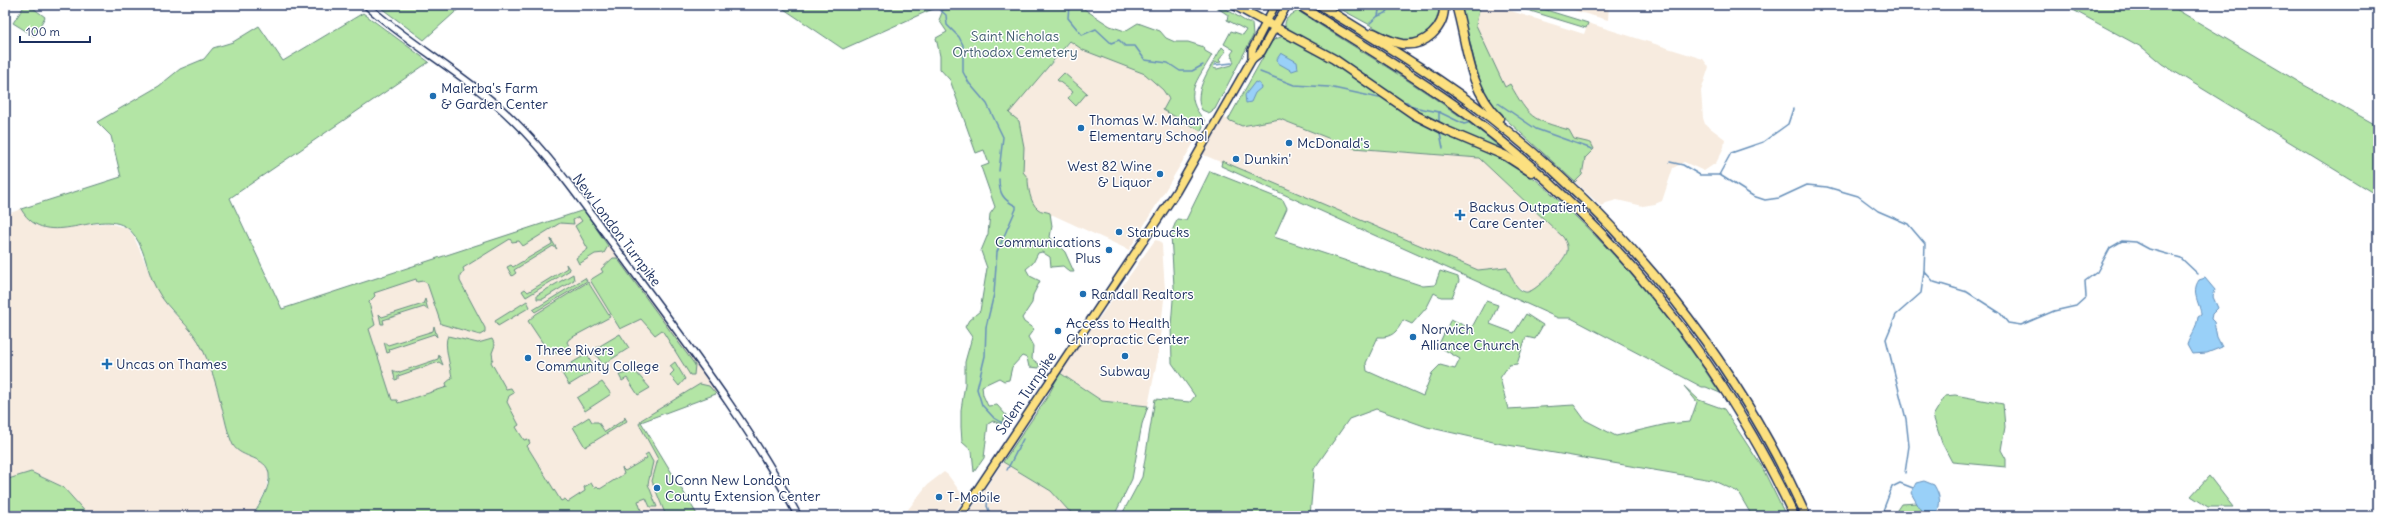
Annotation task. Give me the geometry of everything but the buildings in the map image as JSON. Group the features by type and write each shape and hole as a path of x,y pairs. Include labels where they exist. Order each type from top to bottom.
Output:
{"highway":[{"path":"1234,5 1337,61 1411,113 1443,130 1509,157 1558,190"},
{"path":"1320,5 1438,80 1507,130 1555,172 1595,210 1674,300 1740,393 1776,456 1806,516"},
{"path":"1342,19 1353,21 1389,40 1412,44 1424,40 1436,30 1443,18 1444,5"},
{"path":"1456,5 1476,86 1487,106 1507,130"},
{"path":"1300,6 1450,102 1512,150 1558,190 1634,269 1688,337 1748,430 1794,516"}],"main road":[{"name":"New London Turnpike","path":"366,5 405,38 486,95 514,121 542,151 586,205 721,392 768,462 798,516"},
{"name":"Salem Turnpike","path":"1252,59 1252,50 1275,5"},
{"name":"Salem Turnpike","path":"960,516 1176,192 1252,59 1261,52 1286,5"}],"shaded area":[{"path":"1476,5 1492,5 1584,34 1588,23 1703,59 1709,67 1701,91 1703,118 1705,124 1725,139 1724,147 1716,163 1704,171 1684,162 1673,168 1662,201 1655,204 1643,206 1617,200 1601,206 1575,182 1582,175 1585,158 1591,153 1574,139 1569,130 1536,121 1508,93 1472,29"},
{"path":"1554,5 1609,5 1608,20"},
{"name":"Thomas W. Mahan Elementary School","path":"1093,16 1165,54 1185,69 1163,110 1201,131 1129,250 1053,215 1025,220 1005,117"},
{"path":"1220,116 1242,126 1280,119 1353,148 1479,158 1563,237 1567,243 1567,252 1562,261 1537,287 1531,292 1526,292 1516,285 1506,267 1478,270 1199,153"},
{"name":"Uncas on Thames","path":"21,209 33,223 44,228 108,223 127,228 134,237 157,290 169,308 192,330 204,350 219,393 229,437 246,455 263,463 267,469 269,474 266,489 253,516 89,516 63,487 41,476 31,472 5,480 5,215"},
{"name":"Three Rivers Community College","path":"584,210 718,393 641,422 698,516 643,516 638,501 562,502 399,414 340,290"},
{"path":"1155,240 1160,241 1162,245 1165,290 1158,356 1148,406 1102,401 1060,373"},
{"path":"1003,462 1051,491 1068,510 1077,516 980,516 978,514 976,516 967,516"},
{"path":"944,472 948,475 961,493 963,500 952,516 903,516 927,485"}],"green space":[{"path":"25,5 29,5 45,17 34,36 13,23"},
{"path":"377,5 463,5 424,40"},
{"name":"Saint Nicholas Orthodox Cemetery","path":"778,5 1078,5 1110,26 1125,31 1138,23 1160,31 1166,38 1175,42 1188,42 1204,47 1205,51 1212,55 1194,88 1194,103 1198,112 1205,121 1201,131 1163,110 1169,99 1163,90 1145,74 1083,50 1070,41 1009,113 1019,121 1024,147 1023,172 1028,178 1031,199 1039,210 1050,213 1052,226 1050,237 1065,252 1074,272 1070,272 1063,266 1051,267 1050,257 1042,252 1038,253 1033,263 1026,269 1030,276 1040,281 1033,295 1032,303 1022,318 1024,322 1034,329 1028,337 1033,346 1032,359 1039,364 1039,368 1029,367 1027,358 1022,356 1012,367 1009,380 1004,381 999,378 982,386 983,395 988,406 997,405 1006,415 1001,424 993,421 988,424 984,458 974,472 972,451 962,442 961,427 961,410 965,384 965,362 972,337 965,327 969,320 980,311 987,268 981,251 988,234 990,214 995,207 981,167 989,164 984,150 976,153 950,80 940,69 940,56 936,38 947,32 939,20 943,10 939,7 928,11 843,49"},
{"path":"1213,5 1220,5 1248,23 1252,23 1253,36 1215,109 1209,113 1202,110 1199,103 1199,95 1204,78 1222,47 1226,51 1219,60 1221,62 1215,63 1213,68 1217,69 1232,65 1234,62 1231,54 1234,50 1224,44 1231,31 1243,35 1246,30 1227,20 1228,15"},
{"path":"1333,5 1441,5 1436,22 1427,33 1420,37 1405,40 1396,39"},
{"path":"1461,5 1480,5 1476,25 1505,87 1510,84 1527,111 1539,120 1569,130 1574,139 1591,143 1594,149 1585,158 1582,175 1575,182 1489,104 1481,89"},
{"path":"1511,5 1530,5 1588,23 1586,28"},
{"path":"2064,5 2169,5 2304,85 2378,126 2378,196 2162,64 2143,48"},
{"path":"1298,11 1432,97 1484,134 1508,154 1411,110 1285,28 1286,20"},
{"path":"363,13 429,62 230,198 282,309 584,210 608,246 604,253 595,254 579,264 576,258 588,249 575,226 582,221 579,217 573,220 574,224 560,223 523,246 519,241 512,242 510,239 463,268 464,271 460,276 460,281 485,328 485,332 480,335 441,324 427,283 423,281 417,282 416,279 374,293 375,296 369,302 375,325 369,329 392,400 397,400 398,403 447,387 446,383 452,378 446,344 448,336 478,343 492,339 495,345 492,353 493,359 491,362 506,389 511,388 514,393 509,396 507,402 519,425 516,427 524,440 528,439 530,443 527,446 561,501 565,499 568,502 585,491 584,487 591,483 594,488 597,486 600,489 624,474 622,468 625,471 647,458 645,455 648,453 653,462 648,484 657,507 650,507 646,498 638,501 643,516 253,516 264,496 268,484 269,474 267,468 259,461 237,450 233,445 214,377 203,350 193,333 161,297 135,236 130,230 118,223 104,222 59,229 45,228 32,222 21,209 121,177 111,136 97,122 159,86 180,69 204,59 213,48 233,42 259,26 283,61"},
{"path":"1284,36 1337,65 1422,123 1512,164 1536,180 1594,234 1614,255 1670,322 1720,393 1706,387 1702,387 1571,318 1558,318 1221,166 1222,161 1478,270 1506,267 1518,288 1525,292 1529,292 1541,283 1555,269 1567,252 1563,237 1479,158 1353,148 1280,119 1242,126 1228,120 1271,43 1275,39"},
{"path":"1064,73 1087,93 1076,106 1068,98 1073,92 1057,80"},
{"path":"1210,171 1283,200 1287,208 1274,237 1423,286 1435,285 1440,271 1458,277 1459,281 1452,297 1441,297 1434,293 1427,307 1412,324 1403,320 1399,328 1394,333 1383,337 1378,337 1366,363 1367,371 1423,396 1432,373 1440,365 1455,369 1460,359 1438,346 1451,319 1471,329 1486,301 1498,305 1490,324 1514,333 1526,314 1543,325 1535,339 1526,337 1517,364 1509,365 1500,378 1508,409 1574,405 1585,420 1616,436 1667,424 1690,422 1697,402 1684,386 1699,400 1724,409 1762,467 1786,516 1752,516 1738,492 1712,480 1502,444 1427,427 1376,409 1349,419 1314,469 1310,516 1121,516 1142,477 1155,399 1190,402 1195,396 1172,363 1171,326 1174,287 1171,234 1177,219 1186,220"},
{"path":"551,239 557,249 553,246 514,270 516,273 512,276 507,267 511,265 513,267 552,244"},
{"path":"613,258 617,258 695,365 694,375 690,375 662,330 655,335 641,319 620,329 590,280 603,272 601,269"},
{"path":"566,264 570,270 526,297 522,291 525,289 528,292 567,268"},
{"path":"573,274 574,280 543,299 537,299 537,295"},
{"path":"585,278 587,281 535,312 533,310"},
{"path":"588,282 610,317 569,339 567,342 569,346 557,354 553,350 548,351 528,321 536,314"},
{"path":"425,299 428,310 424,307 383,320 384,324 381,324 379,314 382,317 423,304"},
{"path":"527,301 530,307 498,326 495,321"},
{"path":"434,326 437,337 434,334 389,349 390,352 387,353 384,342 388,345 433,331"},
{"path":"620,334 629,348 601,366 601,362 593,350"},
{"path":"587,354 594,367 597,368 569,385 560,370"},
{"path":"439,355 443,365 439,362 398,376 398,379 395,380 393,370 397,373 438,359"},
{"path":"675,362 685,379 679,386 670,375 674,371 670,366"},
{"path":"635,371 650,388 638,395 627,378 622,381 619,375"},
{"path":"1060,373 1102,401 1148,406 1142,424 1132,479 1114,516 1077,516 1068,510 1051,491 1003,462 1048,396"},
{"path":"602,382 611,394 585,411 577,398"},
{"path":"700,384 709,386 716,394 641,422 698,516 666,516 652,481 658,459 639,424 641,420"},
{"path":"1955,395 2003,404 2005,427 2001,450 2006,459 2006,467 1952,462 1942,443 1933,416 1945,396"},
{"path":"624,416 627,421 585,447 573,427 589,417 592,422 598,422 605,432 625,419"},
{"path":"31,472 63,487 89,516 5,516 5,480"},
{"path":"2209,476 2233,507 2208,507 2191,496"},
{"path":"1917,503 1924,516 1893,516 1901,504"}],"water":[{"path":"1281,53 1297,62 1298,69 1292,71 1278,63 1277,59"},
{"path":"1255,82 1260,84 1261,88 1255,93 1251,102 1246,103 1245,95"},
{"path":"2205,278 2215,290 2213,297 2218,308 2212,314 2211,319 2214,322 2217,337 2222,347 2207,353 2192,354 2187,345 2198,317 2201,315 2196,290 2199,280"},
{"path":"1924,481 1934,485 1938,493 1939,507 1936,516 1924,516 1911,493 1916,483"}],"waterway":[{"path":"938,5 939,9 946,15 947,25 959,37 963,45 963,72 969,83 987,104 1003,137 999,171"},
{"path":"1069,5 1068,18 1082,35 1096,29 1111,43 1119,40 1125,46 1135,46 1145,60 1168,63 1180,71 1192,71 1203,65"},
{"path":"1370,23 1378,16 1380,5"},
{"path":"1378,16 1386,13 1392,5"},
{"path":"1215,65 1232,63"},
{"path":"1260,72 1294,85 1329,87 1379,98"},
{"path":"1401,101 1407,102 1413,107 1439,112 1464,124 1468,123"},
{"path":"1498,103 1536,129 1592,149"},
{"path":"1719,175 1731,153 1763,142 1788,124 1793,109"},
{"path":"1439,112 1439,123"},
{"path":"1440,133 1443,148"},
{"path":"1670,162 1683,165 1700,175 1720,175 1753,196 1765,200 1779,198 1807,185 1827,187 1858,196 1878,211 1908,224 1925,244 1924,271 1921,293 1896,315 1886,339 1906,419 1909,446 1905,473"},
{"path":"999,179 1003,196 1016,206 1016,209 997,252 994,294 986,327 985,356 977,389 982,405 994,418 1006,425"},
{"path":"1924,271 1934,282 1967,292 2000,313 2008,323 2021,325 2054,311 2076,306 2086,297 2085,281 2097,272 2110,248 2122,241 2136,242 2149,249 2181,258 2198,274"},
{"path":"1007,470 1023,439"},
{"path":"1881,516 1892,487 1900,483 1913,488"},
{"path":"988,499 987,506 991,516"}],"place":[{"name":"Malerba's Farm & Garden Center","path":"433,96"},
{"name":"Thomas W. Mahan Elementary School","path":"1081,128"},
{"name":"McDonald's","path":"1289,143"},
{"name":"Dunkin'","path":"1236,159"},
{"name":"West 82 Wine & Liquor","path":"1160,174"},
{"name":"Backus Outpatient Care Center","path":"1460,215"},
{"name":"Starbucks","path":"1119,232"},
{"name":"Communications Plus","path":"1109,250"},
{"name":"Randall Realtors","path":"1083,294"},
{"name":"Access to Health Chiropractic Center","path":"1058,331"},
{"name":"Norwich Alliance Church","path":"1413,337"},
{"name":"Subway","path":"1125,356"},
{"name":"Three Rivers Community College","path":"528,358"},
{"name":"Uncas on Thames","path":"107,364"},
{"name":"UConn New London County Extension Center","path":"657,488"},
{"name":"T-Mobile","path":"939,497"}]}
